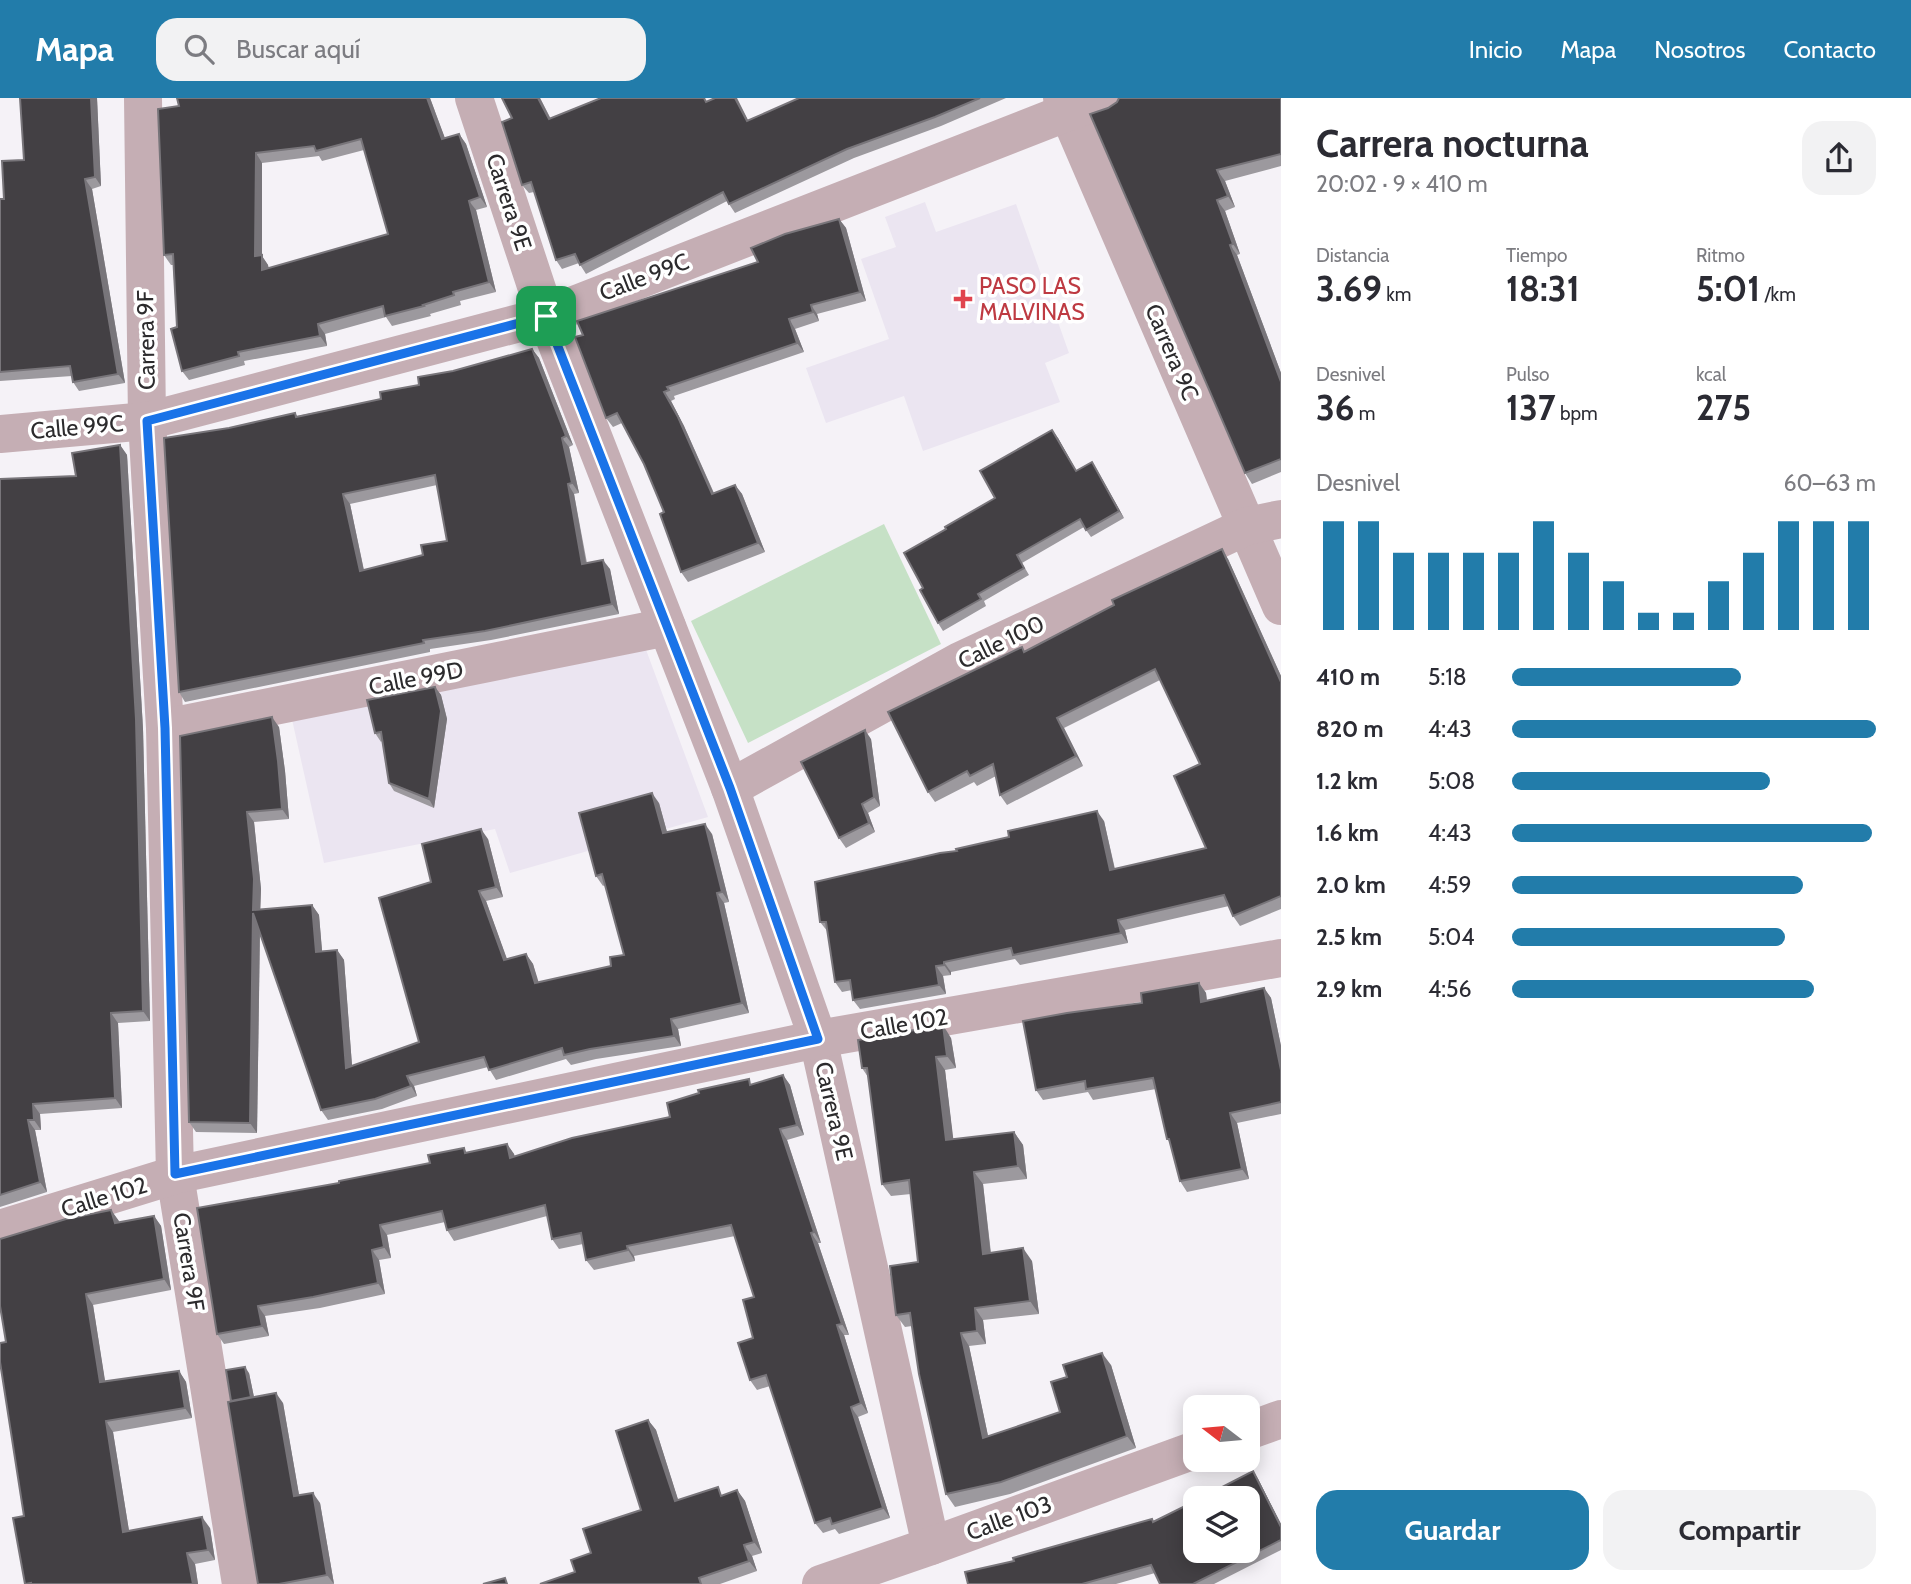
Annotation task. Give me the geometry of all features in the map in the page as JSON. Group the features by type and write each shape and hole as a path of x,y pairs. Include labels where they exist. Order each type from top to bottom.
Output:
{"street":[{"name":"Carrera 9F","path":"143,98 147,421 165,728 175,1174 241,1584"},
{"name":"Carrera 9E","path":"474,98 546,316 730,788 818,1039 931,1546"},
{"name":"Calle 99C","path":"0,434 147,421 546,316 1065,105 1108,98"},
{"name":"Carrera 9C","path":"1065,105 1264,522 1281,606"},
{"name":"Calle 100","path":"730,788 960,661 1264,522"},
{"name":"Calle 99D","path":"165,728 667,627"},
{"name":"Calle 102","path":"0,1229 175,1174 818,1039 1281,958"},
{"path":"1260,1427 1281,1419"},
{"name":"Calle 103","path":"821,1584 1183,1454"}],"shaded area":[{"name":"PASO LAS MALVINAS","path":"925,202 936,232 1016,204 1069,353 1045,363 1060,402 923,451 904,396 826,423 806,368 889,339 861,259 896,247 885,217"},
{"path":"645,647 708,817 510,873 495,829 324,863 291,715"}],"green space":[{"path":"884,524 941,644 748,743 691,621"}],"building":[{"path":"20,98 91,98 95,177 85,179 118,374 73,382 70,366 0,372 0,199 4,199 2,161 24,160"},
{"path":"177,98 427,98 442,139 459,134 480,197 469,201 489,282 453,292 454,295 424,306 385,316 383,306 318,324 320,336 238,352 239,356 182,371 171,329 177,327 173,254 164,255 158,109 179,106","holes":["361,139 388,234 262,270 262,255 255,256 256,153 314,146 316,151"]},
{"path":"502,98 538,98 549,119 601,98 704,98 706,102 715,98 735,98 747,121 799,98 980,98 847,149 729,204 723,192 580,265 575,254 556,260 531,182 522,185 502,122 512,118"},
{"path":"1119,98 1281,98 1281,154 1217,170 1228,196 1217,200 1233,244 1230,245 1281,382 1281,459 1245,473 1090,114 1108,108"},
{"path":"839,219 860,292 811,305 813,312 789,319 797,343 667,387 669,390 664,392 712,494 735,485 758,543 681,572 660,514 664,512 644,464 617,413 606,418 575,337 583,335 577,321 758,262 751,248 785,234"},
{"path":"532,349 566,436 562,438 572,483 568,484 582,564 603,560 612,604 485,631 423,640 424,643 179,692 164,438 229,428 295,413 296,417 381,399 380,392 419,385 418,377 453,371","holes":["435,475 447,541 421,545 423,555 360,571 343,494"]},
{"path":"1052,430 1076,471 1092,462 1119,511 1086,530 1080,519 1017,555 1024,568 978,594 981,599 938,623 904,553 995,498 980,471"},
{"path":"120,445 136,719 143,1011 111,1013 115,1098 33,1104 34,1120 28,1120 40,1182 0,1195 0,479 76,476 72,453"},
{"path":"1222,549 1281,682 1281,896 1233,916 1224,895 1118,920 1121,933 1013,955 1011,948 944,962 944,965 936,966 939,985 853,1000 850,980 835,982 826,922 820,922 815,882 957,851 956,849 1009,837 1008,831 1097,811 1110,870 1206,848 1174,776 1200,764 1155,669 1057,718 1076,756 1000,795 993,764 970,776 967,771 928,792 888,712 1022,647 1024,652 1114,605 1112,600"},
{"path":"435,687 441,711 429,799 389,783 381,732 375,733 367,700"},
{"path":"272,717 282,809 247,812 254,879 253,910 312,905 316,952 337,950 346,1068 419,1042 379,898 431,882 422,844 481,829 496,887 479,891 504,960 526,954 535,983 611,966 610,957 624,955 602,874 596,876 579,813 652,793 663,833 705,824 722,892 717,893 742,1003 671,1019 674,1036 564,1055 562,1048 489,1070 484,1057 407,1076 411,1086 375,1099 321,1110 253,913 250,1123 189,1122 180,736"},
{"path":"865,730 874,797 862,804 869,823 839,838 801,762"},
{"path":"1199,983 1201,1002 1264,988 1281,1070 1281,1102 1230,1113 1242,1169 1180,1181 1153,1078 1086,1089 1085,1081 1036,1090 1023,1021 1142,1003 1141,993"},
{"path":"943,1025 947,1056 936,1057 946,1140 1014,1132 1018,1166 974,1172 983,1254 1023,1248 1030,1301 975,1308 977,1331 961,1333 983,1438 1060,1412 1051,1382 1067,1377 1063,1365 1102,1353 1127,1436 1001,1482 946,1494 919,1374 910,1313 896,1315 890,1266 918,1262 909,1180 882,1184 867,1068 862,1068 858,1040"},
{"path":"783,1075 797,1125 780,1129 842,1324 837,1325 861,1403 851,1407 883,1508 832,1524 830,1518 815,1523 766,1375 750,1380 738,1343 753,1338 743,1300 754,1297 731,1225 627,1246 628,1250 586,1260 581,1233 552,1239 545,1205 447,1230 442,1211 380,1225 384,1247 372,1250 378,1283 258,1306 262,1326 217,1334 197,1208 339,1183 430,1163 428,1155 464,1148 465,1153 507,1144 510,1158 572,1138 670,1117 667,1103 699,1093 698,1090 749,1079 750,1085"},
{"path":"111,1210 115,1223 154,1216 164,1279 86,1294 100,1382 179,1371 185,1408 106,1421 123,1532 202,1517 208,1550 187,1553 193,1584 25,1584 13,1518 24,1516 0,1362 0,1343 6,1342 0,1306 0,1239 66,1219"},
{"path":"245,1367 251,1397 231,1401 226,1370"},
{"path":"276,1393 294,1496 313,1493 327,1575 279,1584 258,1584 228,1402"},
{"path":"648,1420 675,1501 718,1487 721,1496 737,1490 754,1542 744,1545 749,1561 699,1578 701,1584 540,1584 575,1572 571,1560 591,1553 583,1529 641,1510 616,1431"},
{"path":"1254,1472 1281,1527 1281,1540 1260,1550 1260,1486 1224,1486"},
{"path":"1183,1507 1183,1563 1235,1563 1193,1584 1160,1584 1151,1565 1082,1584 968,1584 965,1572 1014,1561 1013,1558 1152,1519 1153,1522"},
{"path":"505,1578 507,1584 483,1584"}],"place":[{"name":"PASO LAS MALVINAS","path":"963,299"}],"route":[{"path":"546,316 730,788 818,1039 175,1174 165,728 147,421 546,316"}]}
